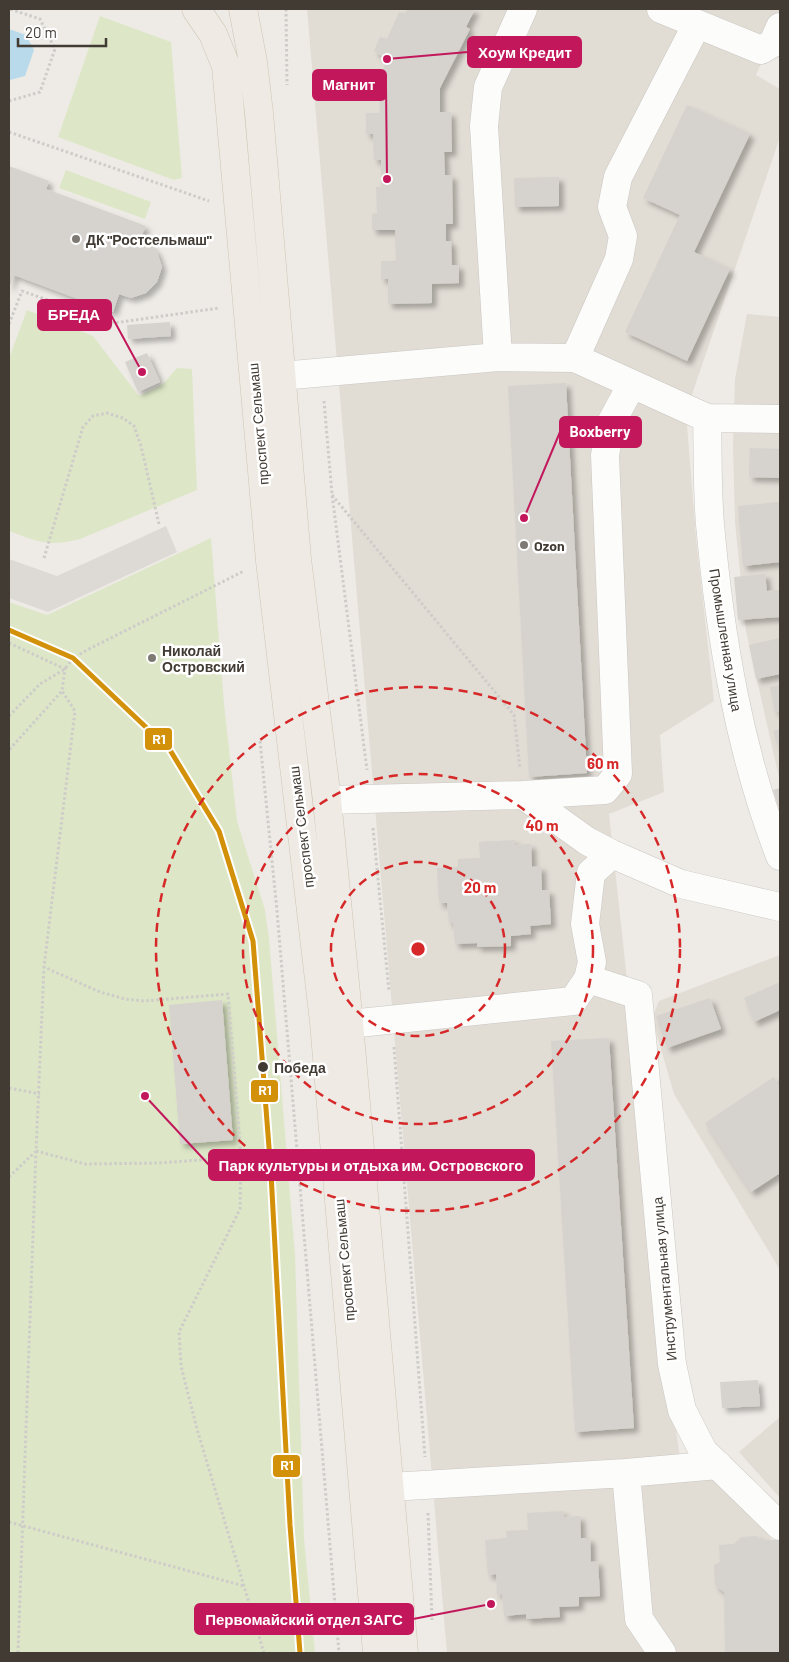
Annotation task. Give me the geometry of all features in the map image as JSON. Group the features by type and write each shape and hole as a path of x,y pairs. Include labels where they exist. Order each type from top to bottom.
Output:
{"main road":[{"name":"проспект Сельмаш","path":"196,9 213,34 226,66 270,561 324,1022 378,1653"},
{"name":"проспект Сельмаш","path":"243,9 253,62 259,113 296,559 327,800 349,1024 404,1653"}],"street":[{"path":"498,357 484,126 488,87 523,9"},
{"path":"661,9 761,50 773,43 780,27"},
{"path":"575,358 619,260 623,236 612,207 618,178 697,24"},
{"path":"281,376 498,357 575,358 706,418 780,419"},
{"path":"327,800 523,795 605,790 618,774 605,454 611,422 632,384"},
{"name":"Промышленная улица","path":"706,418 710,522 721,627 737,716 764,815 780,856"},
{"path":"523,795 587,841 612,854 681,884 780,907"},
{"path":"349,1024 573,1001 588,978 592,962 585,924 591,873 612,854"},
{"name":"Инструментальная улица","path":"588,978 638,995 672,1364 682,1410 703,1451 780,1526"},
{"path":"390,1486 626,1473 718,1465"},
{"path":"626,1473 640,1620 655,1653"}],"path":[{"path":"9,101 40,92 55,49 40,19 20,10 10,9"},
{"path":"286,9 287,93"},
{"path":"9,132 211,202"},
{"path":"9,324 22,290 114,322 220,308"},
{"path":"44,558 83,427 93,416 107,413 123,418 134,426 141,446 160,524"},
{"path":"332,494 514,715 523,795"},
{"path":"9,750 62,691 65,670 73,658 242,572 270,561"},
{"path":"241,562 243,581"},
{"path":"9,643 65,670"},
{"path":"9,716 40,684 65,670"},
{"path":"18,1653 44,967 75,711 62,691"},
{"path":"259,736 278,921 339,1653"},
{"path":"44,967 100,992 125,999 144,1001 228,994 241,1157 240,1210 179,1332 181,1366 197,1429 264,1653"},
{"path":"9,1088 40,1094"},
{"path":"36,1151 86,1164 159,1163 241,1157"},
{"path":"9,1177 36,1151"},
{"path":"9,1522 244,1586"}],"shaded area":[{"path":"307,9 780,9 780,22 756,75 780,89 780,137 686,412 696,538 714,701 660,735 664,792 609,814 682,1474 722,1474 780,1551 780,1653 447,1653"},
{"path":"747,314 780,317 780,782 746,631 735,522 733,446 735,379"},
{"path":"166,526 177,552 48,612 9,598 9,559 57,576"},
{"path":"780,955 780,1270 674,1094 652,1018 659,1001"},
{"path":"780,1417 780,1498 739,1452"}],"green space":[{"path":"100,16 171,42 182,178 174,180 58,137"},
{"path":"66,170 151,202 145,219 59,188"},
{"path":"27,310 93,336 139,396 163,384 177,368 192,369 197,490 80,539 51,543 28,538 9,531 9,358"},
{"path":"211,538 224,704 237,821 265,910 269,938 295,1255 304,1538 315,1653 9,1653 9,602 47,615"}],"water":[{"path":"9,29 26,35 34,50 25,76 10,80"}],"building":[{"path":"408,9 475,9 466,27 470,29 440,88 440,112 451,112 452,152 444,152 445,175 452,175 453,224 446,224 446,241 451,241 452,265 459,265 459,283 432,284 432,303 388,304 388,279 381,279 381,261 396,261 395,230 372,230 372,214 377,213 376,187 381,187 381,160 374,160 373,134 366,134 366,113 380,113 379,91 381,75 387,59 374,51 380,37 387,39 399,12 405,13"},
{"path":"687,105 750,134 694,252 730,269 687,361 625,332 680,215 643,198"},
{"name":"ДК \"Ростсельмаш\"","path":"9,166 49,181 46,189 146,226 140,239 146,240 157,252 162,267 157,282 146,293 131,298 119,294 113,312 14,275 9,289"},
{"path":"559,177 559,206 515,207 514,178"},
{"path":"170,322 171,336 128,339 127,325"},
{"path":"147,353 160,382 138,392 125,362"},
{"path":"566,383 587,773 529,777 508,386"},
{"path":"750,448 780,449 780,478 749,477"},
{"path":"780,502 780,562 743,566 738,506"},
{"path":"765,574 767,591 780,590 780,617 738,620 734,577"},
{"path":"780,638 780,674 756,679 749,645"},
{"path":"780,685 780,711 775,712 770,687"},
{"path":"780,729 780,752 773,731"},
{"path":"780,788 780,811 773,790"},
{"path":"515,840 515,845 531,844 532,867 541,866 542,890 549,890 551,924 530,926 531,934 511,936 511,946 477,947 477,943 455,944 453,923 449,923 447,903 439,903 437,868 458,867 458,859 480,858 479,842"},
{"path":"780,982 780,1010 754,1022 744,998"},
{"path":"710,998 721,1029 667,1048 656,1016"},
{"path":"222,1000 233,1140 180,1144 169,1005"},
{"path":"609,1038 634,1428 575,1432 551,1041"},
{"path":"774,1077 780,1087 780,1173 751,1192 705,1123"},
{"path":"758,1380 760,1406 722,1408 720,1382"},
{"path":"563,1511 564,1517 580,1516 581,1538 590,1538 591,1562 598,1561 600,1596 579,1597 579,1606 559,1607 560,1617 526,1619 526,1614 504,1616 502,1594 497,1595 496,1574 488,1575 485,1540 507,1538 506,1531 528,1530 527,1513"},
{"path":"756,1536 761,1540 780,1540 780,1653 725,1653 724,1592 715,1585 714,1565 720,1562 719,1545 734,1544 741,1537"}],"transit line":[{"name":"R1","path":"9,630 73,658 170,750 219,831 253,941 271,1173 290,1525 300,1653"}],"place":[{"name":"Хоум Кредит","path":"387,59"},
{"name":"Магнит","path":"387,179"},
{"name":"ДК \"Ростсельмаш\"","path":"76,239"},
{"name":"БРЕДА","path":"142,372"},
{"name":"Boxberry","path":"524,518"},
{"name":"Ozon","path":"524,545"},
{"name":"Николай Островский","path":"152,658"},
{"name":"Победа","path":"263,1067"},
{"name":"Парк культуры и отдыха им. Островского","path":"145,1096"},
{"name":"Первомайский отдел ЗАГС","path":"491,1604"}]}
